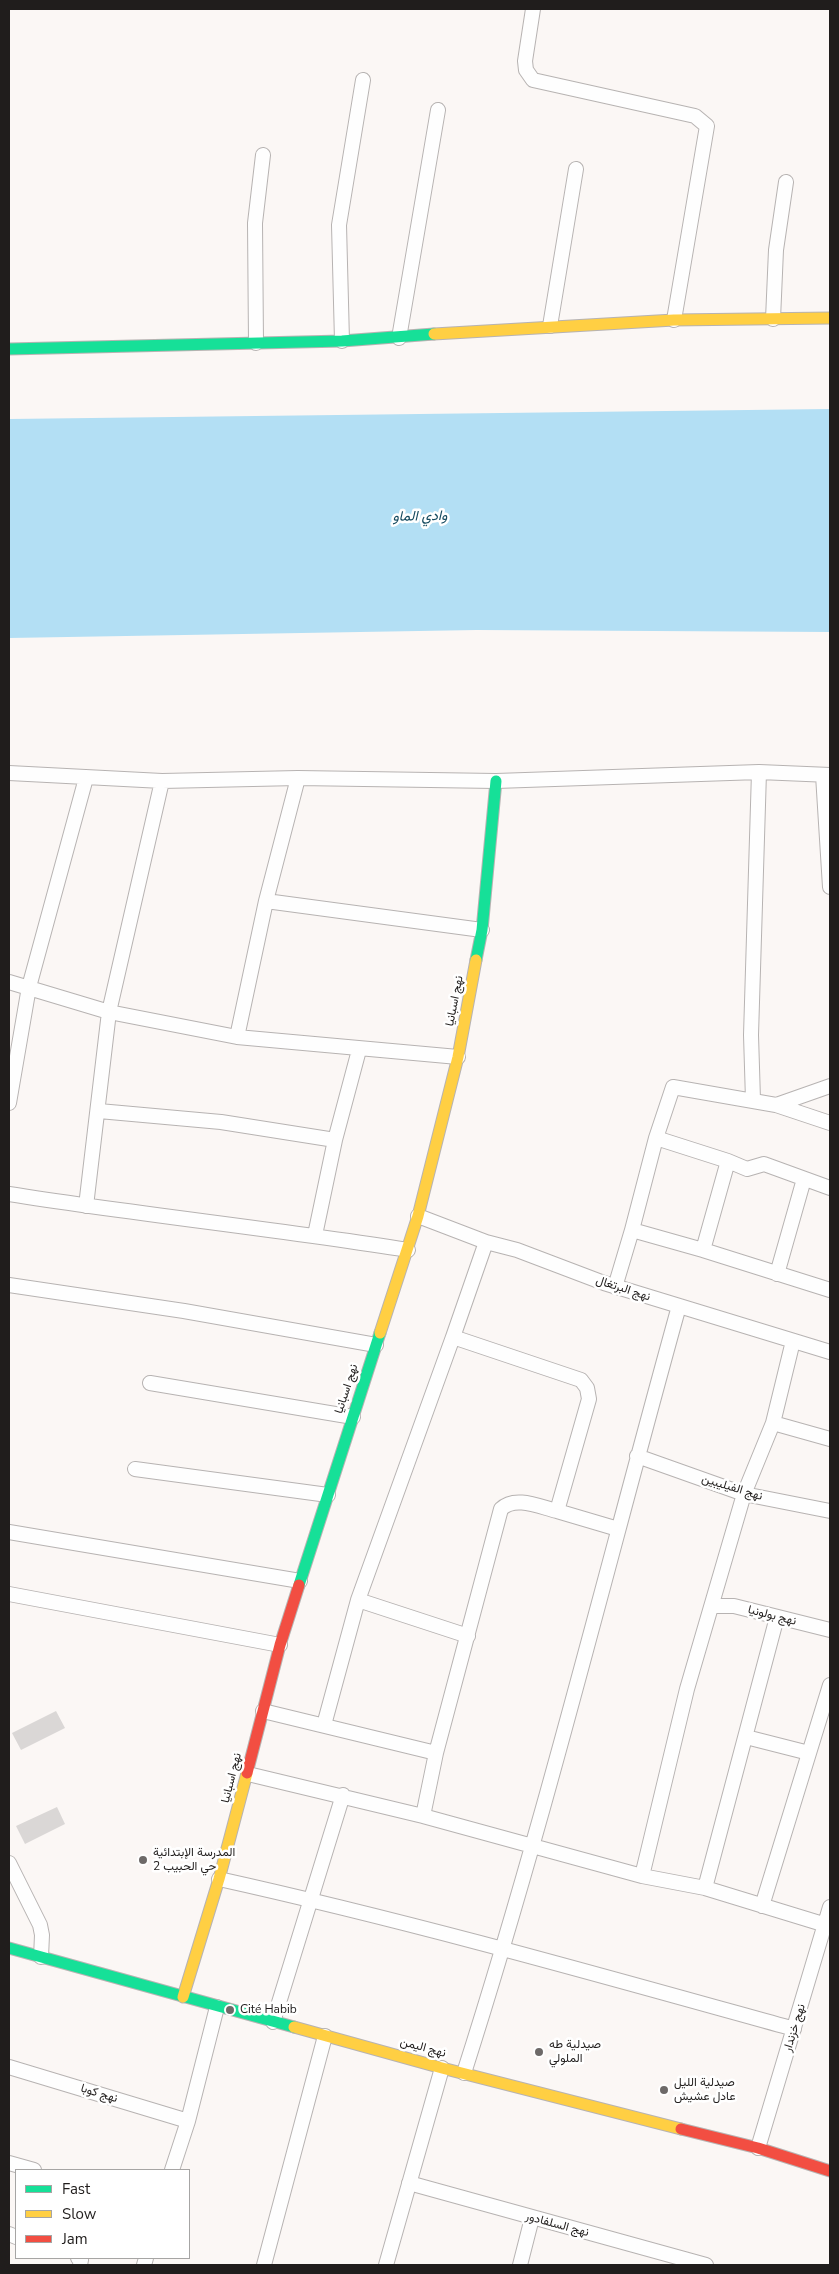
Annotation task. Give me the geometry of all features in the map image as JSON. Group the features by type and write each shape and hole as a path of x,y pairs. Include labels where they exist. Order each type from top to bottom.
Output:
{"street":[{"path":"533,9 525,60 526,70 533,80 695,116 707,126 674,320"},
{"path":"342,341 339,225 363,80"},
{"path":"399,338 438,110"},
{"path":"256,343 255,223 263,155"},
{"path":"550,326 576,169"},
{"path":"773,318 776,250 786,182"},
{"path":"9,349 342,341 550,326 674,320 830,318"},
{"path":"753,1100 751,1035 759,772"},
{"path":"9,773 162,781 298,778 496,781 759,772 827,775 830,887"},
{"path":"9,1103 29,988 86,778"},
{"path":"237,1036 266,901 298,778"},
{"path":"86,1206 99,1111 109,1012 162,781"},
{"name":"نهج اسبانيا","path":"183,1997 219,1879 248,1774 280,1645 418,1216 458,1057 482,930 496,781"},
{"path":"266,901 482,930"},
{"path":"9,982 109,1012 237,1036 359,1050 458,1057"},
{"path":"315,1235 335,1140 359,1050"},
{"path":"776,1105 830,1086"},
{"path":"615,1287 656,1138 673,1087 776,1105 830,1123"},
{"path":"99,1111 221,1122 335,1140"},
{"path":"656,1138 747,1169 764,1164 830,1188"},
{"path":"703,1250 728,1161"},
{"path":"776,1274 804,1179"},
{"path":"9,1194 86,1206 315,1235 408,1250"},
{"name":"نهج البرتغال","path":"418,1216 615,1287 830,1352"},
{"path":"632,1230 830,1290"},
{"path":"324,1725 358,1600 486,1242"},
{"path":"9,1285 184,1312 376,1345"},
{"path":"464,2073 504,1949 533,1846 679,1306"},
{"path":"453,1337 581,1380 587,1388 589,1399 557,1511"},
{"path":"642,1876 687,1688 713,1606 744,1494 773,1423 793,1341"},
{"path":"150,1383 353,1417"},
{"path":"773,1423 830,1439"},
{"name":"نهج الفيليبين","path":"637,1456 744,1494 830,1511"},
{"path":"135,1469 328,1496"},
{"path":"423,1816 436,1752 501,1509 508,1503 515,1502 557,1511 618,1529"},
{"path":"9,1532 300,1581"},
{"path":"9,1594 280,1645"},
{"path":"358,1600 468,1636"},
{"name":"نهج بولونيا","path":"713,1606 726,1605 830,1630"},
{"path":"704,1888 777,1617"},
{"path":"762,1906 830,1685"},
{"path":"263,1711 436,1752"},
{"path":"746,1737 809,1753"},
{"path":"248,1774 343,1795 642,1876 704,1888 826,1925"},
{"path":"273,2022 343,1795"},
{"path":"9,1864 40,1925 41,1957"},
{"path":"219,1879 311,1900 504,1949 794,2029"},
{"name":"نهج خزندار","path":"758,2148 830,1908"},
{"name":"نهج اليمن","path":"9,1948 442,2068 758,2148 830,2170"},
{"path":"172,2169 188,2121 217,2007"},
{"path":"264,2265 325,2036"},
{"name":"نهج كوبا","path":"9,2067 188,2121"},
{"path":"386,2265 442,2068"},
{"path":"9,2163 30,2169"},
{"name":"نهج السلفادور","path":"409,2183 706,2265"},
{"path":"520,2265 532,2218"}],"water":[{"name":"وادي الماو","path":"830,409 830,632 477,630 9,638 9,419"}],"building":[{"path":"56,1711 65,1728 21,1750 12,1733"},
{"path":"57,1807 65,1824 25,1844 16,1826"}],"traffic: fast":[{"path":"9,349 342,341 434,334"},
{"path":"476,960 482,930 496,781"},
{"path":"299,1585 380,1333"},
{"path":"9,1948 294,2027"}],"traffic: slow":[{"path":"434,334 674,320 830,318"},
{"path":"380,1333 418,1216 458,1057 476,960"},
{"path":"183,1997 219,1879 247,1773"},
{"path":"294,2027 442,2068 681,2129"}],"traffic: jam":[{"path":"247,1773 280,1645 299,1585"},
{"path":"681,2129 758,2148 830,2171"}],"place":[{"name":"المدرسة الإبتدائية حي الحبيب 2","path":"143,1860"},
{"name":"Cité Habib","path":"230,2010"},
{"name":"صيدلية طه الملولي","path":"539,2052"},
{"name":"صيدلية الليل عادل عشيش","path":"664,2090"}]}
